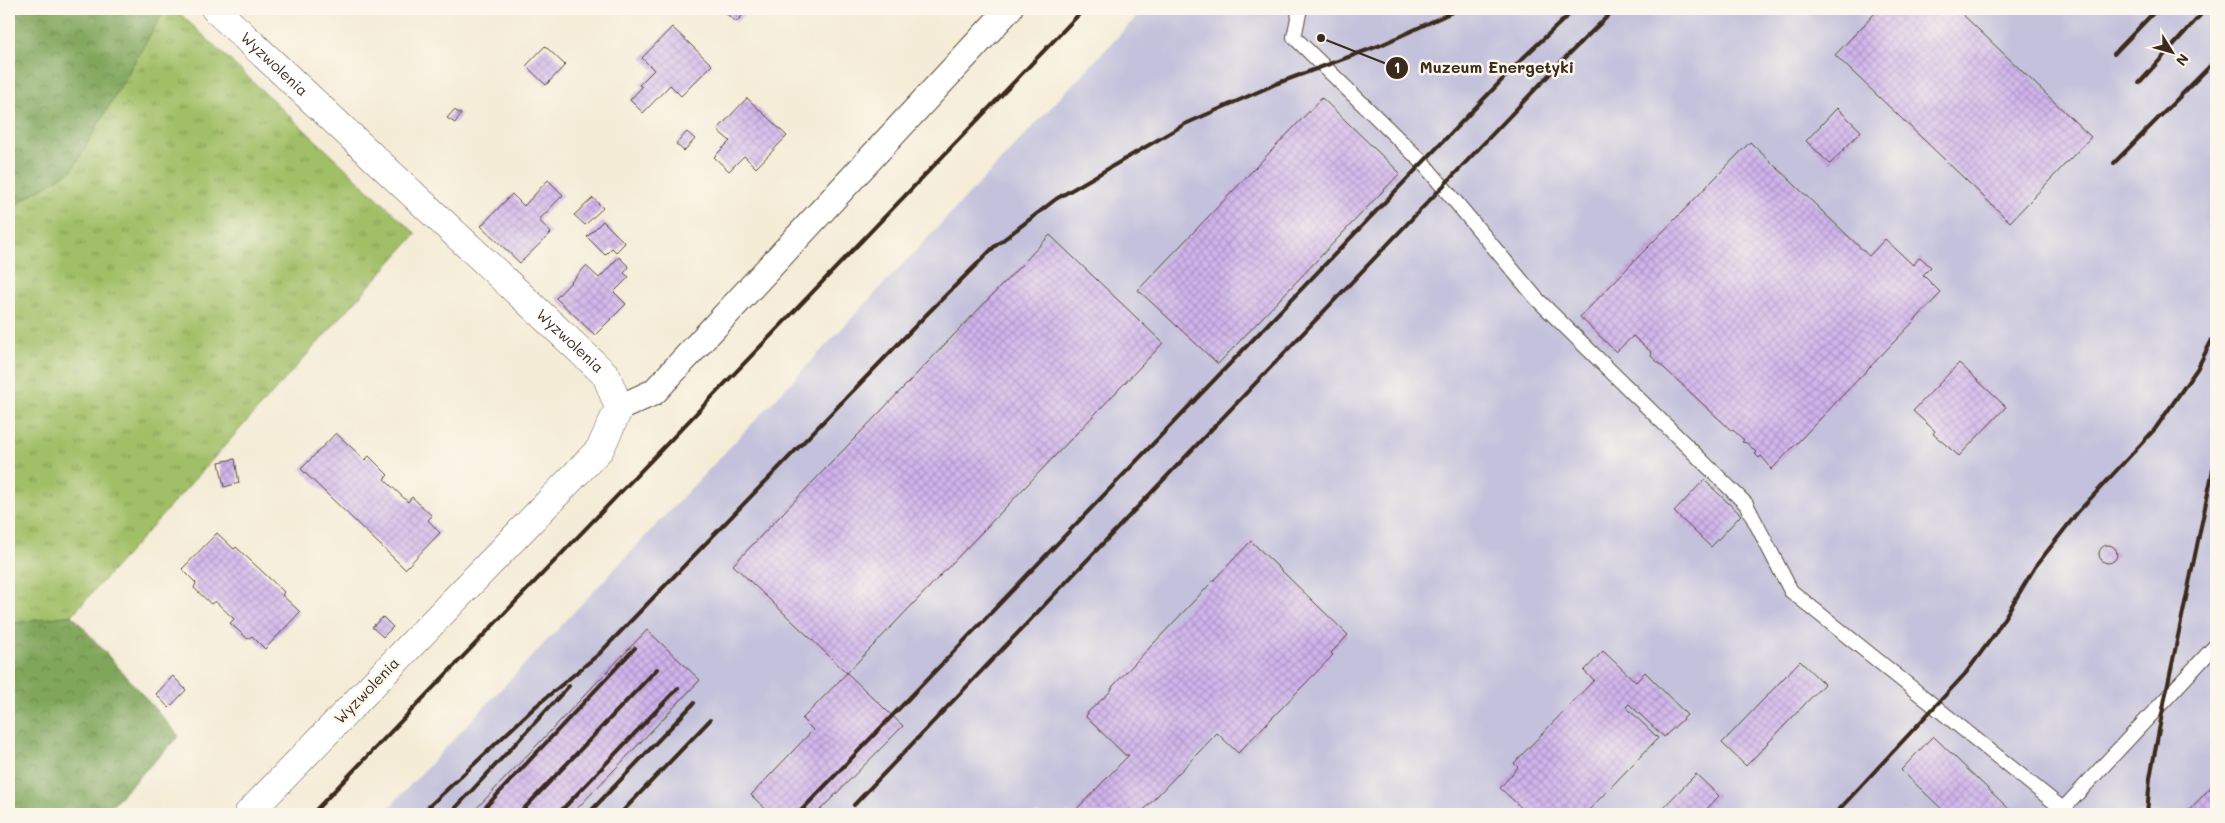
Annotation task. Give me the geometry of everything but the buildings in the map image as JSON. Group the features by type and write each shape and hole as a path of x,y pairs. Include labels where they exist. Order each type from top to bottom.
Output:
{"street":[{"name":"Wyzwolenia","path":"215,9 606,375 619,408 600,449 248,814"},
{"path":"619,408 654,392 1009,9"}],"lane":[{"path":"1300,9 1294,36 1423,163 1537,299 1746,504 1791,591 2066,811 2216,645"}],"shaded area":[{"path":"1144,9 2216,9 2216,814 383,814"}],"green space":[{"path":"9,9 165,9 72,170 9,208"},
{"path":"165,9 175,9 416,234 72,615 9,624 9,208 72,170"},
{"path":"72,615 179,736 103,814 9,814 9,624"}],"railway":[{"path":"312,814 1084,9"},
{"path":"421,814 536,706 599,654 994,247 1056,199 1185,124 1278,83 1381,45 1459,9"},
{"path":"798,814 1524,57 1575,9"},
{"path":"854,805 1565,58 1615,9"},
{"path":"2114,54 2157,9"},
{"path":"2139,83 2206,9"},
{"path":"2114,163 2216,60"},
{"path":"1835,814 1965,674 1994,635 2035,567 2078,512 2155,429 2197,369 2216,332"},
{"path":"2147,814 2150,778 2165,698 2216,455"},
{"path":"479,814 635,648"},
{"path":"519,814 657,669"},
{"path":"450,814 569,686"},
{"path":"558,814 678,688"},
{"path":"588,814 694,703"},
{"path":"620,814 710,720"}],"place":[{"name":"Muzeum Energetyki","path":"1321,38"}]}
